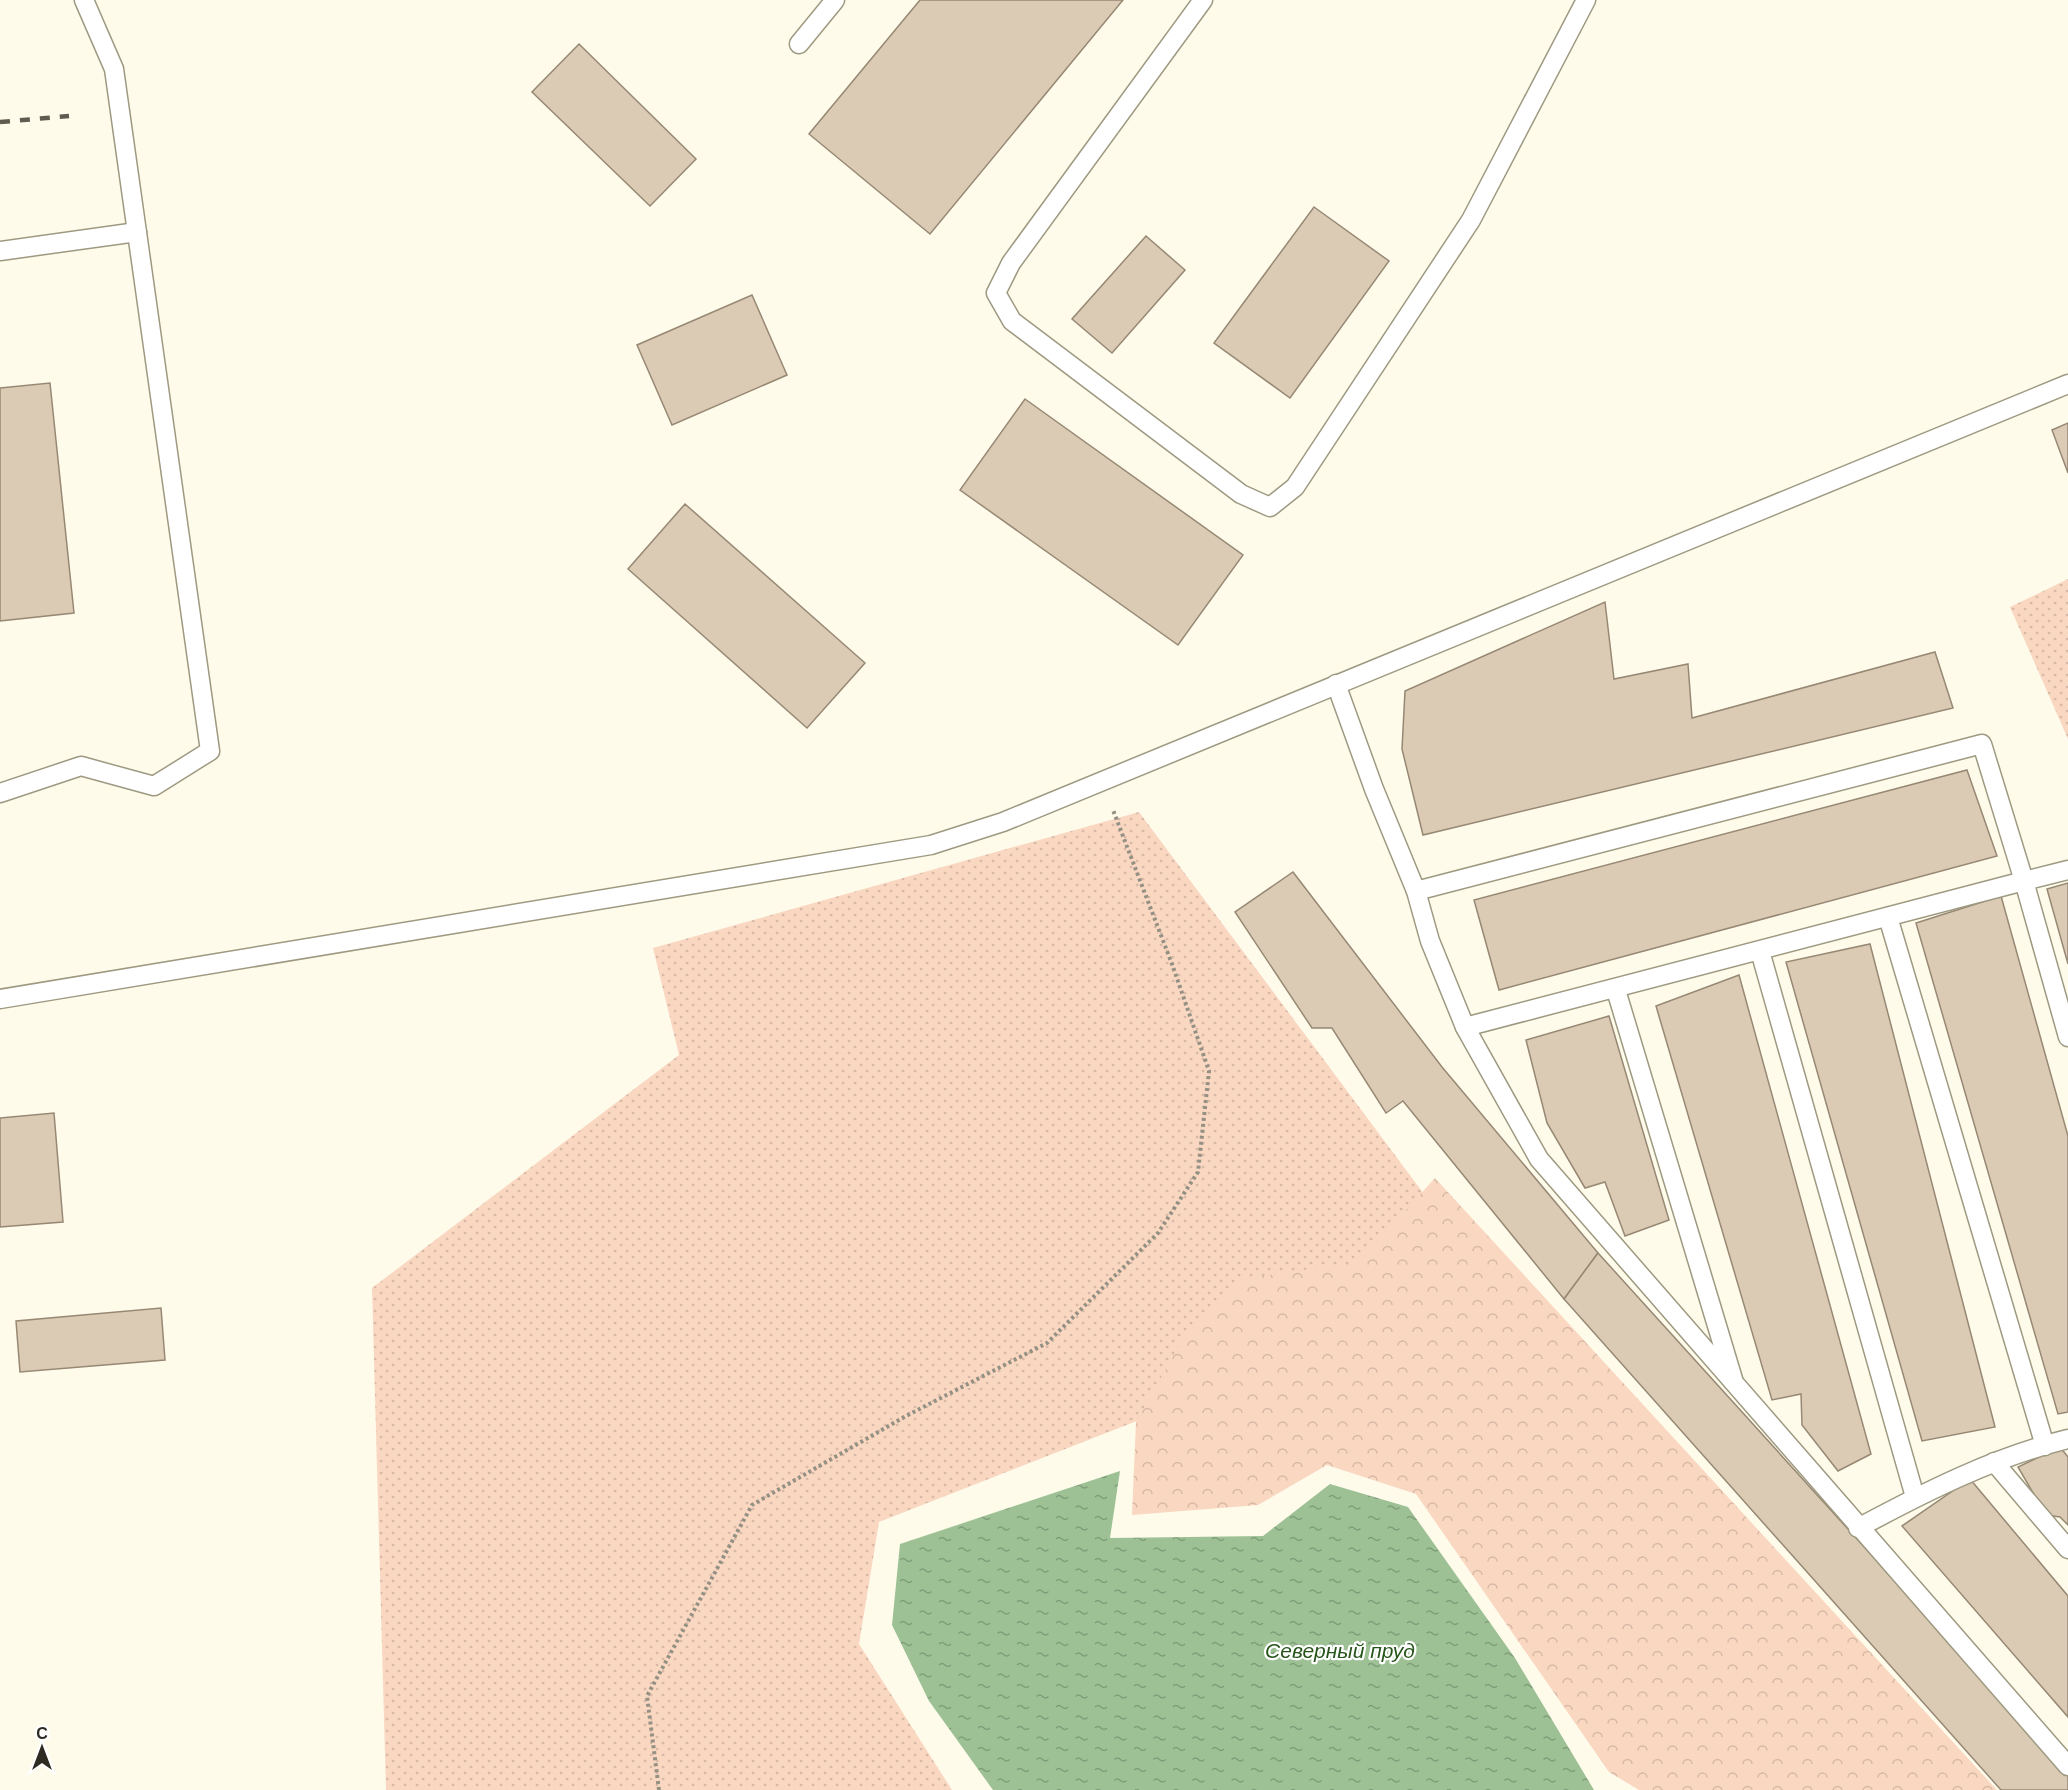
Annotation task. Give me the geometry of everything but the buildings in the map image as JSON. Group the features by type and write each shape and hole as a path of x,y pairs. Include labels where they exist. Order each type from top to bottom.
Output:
{"lane":[{"path":"0,793 81,766 154,786 210,751 114,69 84,0"},
{"path":"799,44 835,0"},
{"path":"1203,0 1011,263 996,292 1012,321 1241,494 1270,507 1295,488 1471,220 1586,0"},
{"path":"0,251 137,232"},
{"path":"0,999 931,845 1003,822 2068,384"},
{"path":"1336,684 1374,789 1416,891 1430,941 1465,1028 1539,1159 1858,1528 2068,1766"},
{"path":"1416,891 1982,744 2068,1037"},
{"path":"1465,1028 2068,870"},
{"path":"1888,917 2044,1446"},
{"path":"1760,951 1915,1497"},
{"path":"1616,990 1735,1385"},
{"path":"1858,1528 1915,1497 1994,1462 2068,1439"},
{"path":"1994,1462 2068,1549"}],"path":[{"path":"658,1790 647,1696 752,1504 906,1416 1047,1343 1158,1233 1198,1172 1209,1071 1172,964 1101,782"}],"green space":[{"path":"2068,579 2068,739 2010,607"},
{"path":"1139,812 1465,1249 1165,1410 879,1522 859,1644 952,1790 386,1790 372,1288 679,1055 653,948"},
{"path":"1435,1178 1997,1790 1639,1790 1609,1772 1416,1494 1327,1465 1258,1505 1132,1515 1136,1422 1187,1331 1241,1279 1359,1262"}],"water":[{"name":"Северный пруд","path":"1120,1471 1110,1538 1263,1536 1330,1484 1408,1507 1515,1658 1594,1790 993,1790 929,1701 892,1625 900,1544"}],"railway":[{"path":"0,122 69,116"}]}
